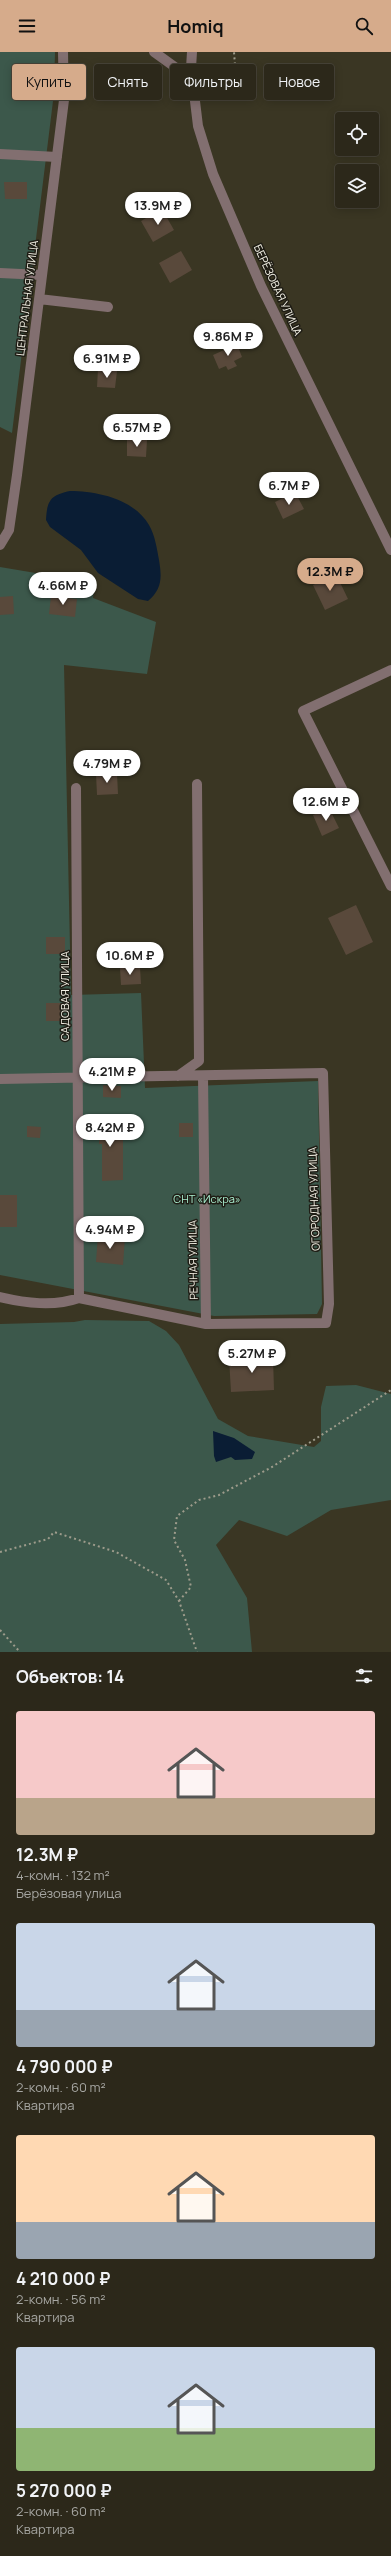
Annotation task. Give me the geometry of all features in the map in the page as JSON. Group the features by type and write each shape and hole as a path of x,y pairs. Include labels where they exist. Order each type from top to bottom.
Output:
{"street":[{"name":"ЦЕНТРАЛЬНАЯ УЛИЦА","path":"0,545 9,530 39,299 64,100 63,52"},
{"path":"154,52 171,64"},
{"name":"БЕРЁЗОВАЯ УЛИЦА","path":"191,64 192,52"},
{"name":"БЕРЁЗОВАЯ УЛИЦА","path":"195,100 198,126 213,174 262,286 391,550"},
{"path":"0,154 57,157"},
{"path":"0,273 42,275"},
{"path":"39,299 108,307"},
{"path":"391,670 303,712 391,886"},
{"path":"178,1076 199,1061 197,784"},
{"name":"САДОВАЯ УЛИЦА","path":"76,788 79,1298"},
{"name":"ОГОРОДНАЯ УЛИЦА","path":"202,1076 323,1073 329,1304 326,1323 206,1324"},
{"path":"0,1079 202,1076"},
{"name":"РЕЧНАЯ УЛИЦА","path":"202,1076 206,1324"},
{"path":"0,1297 28,1303 67,1302 79,1298 206,1324"}],"path":[{"path":"234,52 235,64"},
{"path":"179,1601 191,1587 185,1560 174,1540 177,1516 199,1500 219,1495 272,1467 391,1390"},
{"path":"0,1552 48,1539 54,1532 116,1552 166,1580 179,1601 197,1652"},
{"path":"0,1630 20,1652"}],"green space":[{"path":"0,52 55,52 55,64 12,64 12,100 53,100 12,433 0,427"},
{"name":"СНТ «Искра»","path":"0,567 95,583 93,598 156,622 147,674 64,665 71,995 141,993 145,1088 318,1081 322,1304 317,1314 214,1316 0,1275"},
{"path":"85,1320 149,1321 166,1331 179,1345 218,1419 248,1436 314,1447 321,1441 321,1407 326,1386 356,1385 391,1394 391,1500 331,1510 287,1536 239,1520 216,1545 247,1598 252,1652 0,1652 0,1324 74,1322"}],"water":[{"path":"70,491 81,491 114,498 134,509 149,525 157,547 161,578 156,592 148,601 138,599 98,573 81,550 50,527 46,520 49,503 58,494"},
{"path":"213,1431 234,1438 255,1452 252,1459 235,1460 231,1457 216,1462 214,1456"}],"building":[{"path":"4,182 27,182 27,199 5,199"},
{"path":"162,209 174,230 153,242 141,221"},
{"path":"181,251 192,270 170,283 159,263"},
{"path":"237,344 242,357 234,361 237,366 228,370 226,366 219,369 213,355"},
{"path":"98,369 117,371 115,388 97,387"},
{"path":"127,439 147,440 146,457 127,456"},
{"path":"295,492 304,509 283,519 275,502"},
{"path":"336,574 348,599 325,610 313,585"},
{"path":"13,596 14,614 0,615 0,597"},
{"path":"51,596 77,599 75,617 49,614"},
{"path":"117,773 118,794 97,795 96,774"},
{"path":"329,808 339,828 322,836 313,815"},
{"path":"356,905 373,942 346,955 328,918"},
{"path":"46,937 65,937 65,954 46,954"},
{"path":"140,967 141,984 121,985 120,968"},
{"path":"46,1003 62,1003 62,1021 46,1021"},
{"path":"103,1085 121,1086 121,1098 103,1097"},
{"path":"123,1121 123,1180 102,1181 102,1144 99,1144 99,1136 90,1136 89,1122"},
{"path":"179,1123 193,1123 193,1137 179,1137"},
{"path":"27,1126 41,1127 40,1138 27,1137"},
{"path":"0,1195 17,1195 17,1227 0,1227"},
{"path":"98,1234 125,1237 123,1265 96,1262"},
{"path":"273,1357 274,1390 231,1392 229,1358"}]}
